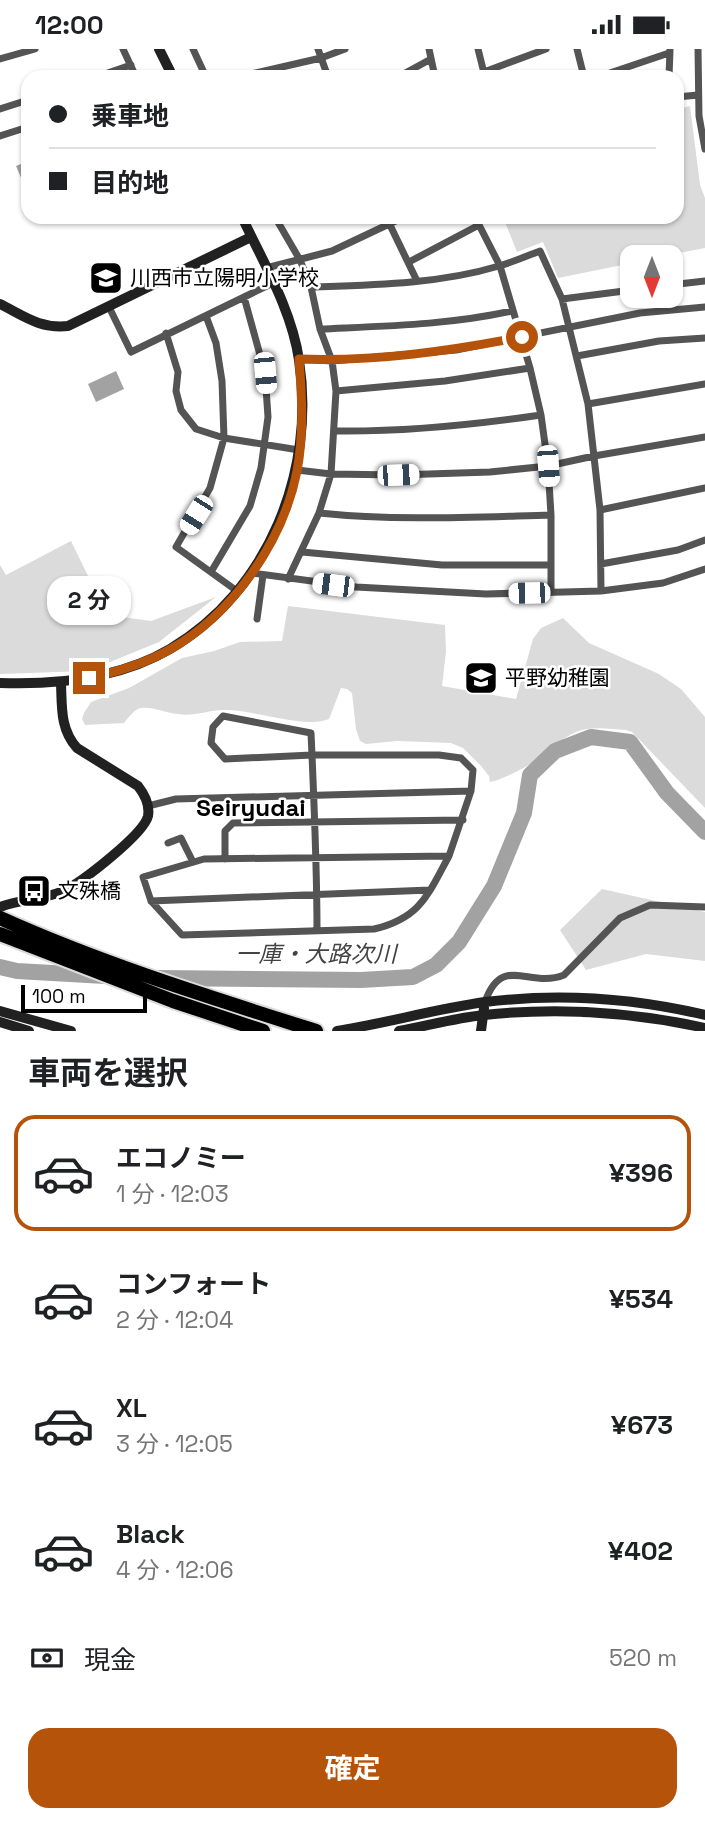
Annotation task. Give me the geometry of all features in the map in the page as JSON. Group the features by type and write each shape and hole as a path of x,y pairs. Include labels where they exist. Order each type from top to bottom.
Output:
{"highway":[{"path":"0,918 166,983 316,1031"},
{"path":"0,933 126,984 263,1031"}],"street":[{"path":"0,59 35,49"},
{"path":"123,49 133,70"},
{"path":"159,49 170,70"},
{"path":"192,49 202,70"},
{"path":"318,49 325,70"},
{"path":"269,70 321,58 345,49"},
{"path":"429,49 433,70"},
{"path":"478,49 483,70"},
{"path":"494,70 546,49"},
{"path":"577,49 582,70"},
{"path":"698,49 698,95 705,149"},
{"path":"617,70 670,51 669,70"},
{"path":"411,70 431,59"},
{"path":"116,70 131,65"},
{"path":"684,96 698,95"},
{"path":"0,109 21,102"},
{"path":"0,136 21,129"},
{"path":"245,224 292,330 299,359 302,399 297,470 291,495 257,574 257,619"},
{"path":"279,224 300,260 311,287 320,330 332,361 336,391 331,474 318,513 288,579"},
{"path":"266,268 332,251 390,224"},
{"path":"409,262 472,224"},
{"path":"479,224 500,266 522,337 541,415 551,515 551,592"},
{"path":"386,226 418,281"},
{"path":"0,304 52,328 68,326 251,237"},
{"path":"311,287 418,281 500,266 540,251 562,299 588,404 600,510 601,591"},
{"path":"683,284 705,281"},
{"path":"109,307 131,352 273,283"},
{"path":"562,299 620,292"},
{"path":"211,572 250,506 261,468 268,417 265,373 244,297"},
{"path":"299,359 332,361 456,350 640,313 705,307"},
{"path":"320,330 449,322 512,310"},
{"path":"206,316 216,343 222,381 225,438 211,488 176,547 237,591"},
{"path":"166,333 178,372 176,391 181,410 196,429 225,438 299,450"},
{"path":"577,356 659,341 705,338"},
{"path":"336,391 445,381 530,368"},
{"path":"588,404 705,384"},
{"path":"335,431 395,432 541,415"},
{"path":"297,470 331,474 437,474 548,466 705,437"},
{"path":"600,510 705,488"},
{"path":"318,513 358,517 447,518 551,515"},
{"path":"601,564 678,550 705,540"},
{"path":"302,552 442,565 551,565"},
{"path":"0,683 61,683 116,672 170,649 197,631 257,574 356,587 486,594 601,591 663,583 705,569"},
{"path":"0,907 63,891 130,841 148,817 145,795 138,786 77,748 69,739 62,718 61,683"},
{"path":"317,930 317,858 316,820 315,793 312,755 311,733 223,716 214,727 211,743 225,759 312,755 439,755 461,758 473,770 471,791 449,856 430,890 409,915 391,925 374,929 183,935 151,901 143,877 204,859 317,858 449,856"},
{"path":"148,806 176,799 315,793 471,791"},
{"path":"225,859 225,831 233,823 463,820"},
{"path":"168,843 181,838 193,862"},
{"path":"151,901 430,890"},
{"path":"481,1031 485,1002 491,986 499,978 511,975 554,979 564,975 620,918 650,905 705,907"},
{"path":"337,1031 485,1002 539,998 587,998 705,1015"},
{"path":"0,1011 23,1026"},
{"path":"399,1031 483,1015 588,1011 705,1028"},
{"path":"0,1022 71,1031"}],"shaded area":[{"path":"690,106 700,185 705,198 705,248 683,252 683,245 620,245 620,265 558,278 543,242 517,252 506,224 684,224 684,107"},
{"path":"21,164 21,178 16,166"},
{"path":"116,371 124,389 96,402 88,384"},
{"path":"71,541 107,615 151,621 216,597 159,642 88,671 0,674 0,565 6,575"},
{"path":"288,606 445,625 446,652 442,686 516,699 533,639 541,628 563,618 589,643 659,674 681,689 705,717 705,808 632,732 626,730 596,728 580,731 525,767 490,782 489,776 463,748 451,743 397,741 366,744 360,741 352,693 341,688 329,719 319,721 294,721 238,711 220,710 184,715 140,708 124,723 85,725 82,719 91,702 129,688 182,658 240,642 282,641"},
{"path":"602,889 705,912 705,961 646,954 586,970 560,930"}],"waterway":[{"name":"一庫・大路次川","path":"156,978 361,980 413,977 436,965 459,942 494,886 524,813 530,775 555,751 591,737 630,742 667,793 705,832"},
{"name":"一庫・大路次川","path":"0,967 17,971 105,976"}],"place":[{"name":"川西市立陽明小学校","path":"106,278"},
{"name":"平野幼稚園","path":"481,678"},
{"name":"文殊橋","path":"34,891"}],"district":[{"name":"Seiryudai","path":"251,808"}],"route":[{"path":"89,678 116,672 170,649 208,621 251,573 273,537 291,495 297,470 302,399 299,359 332,361 456,350 522,337"}]}
